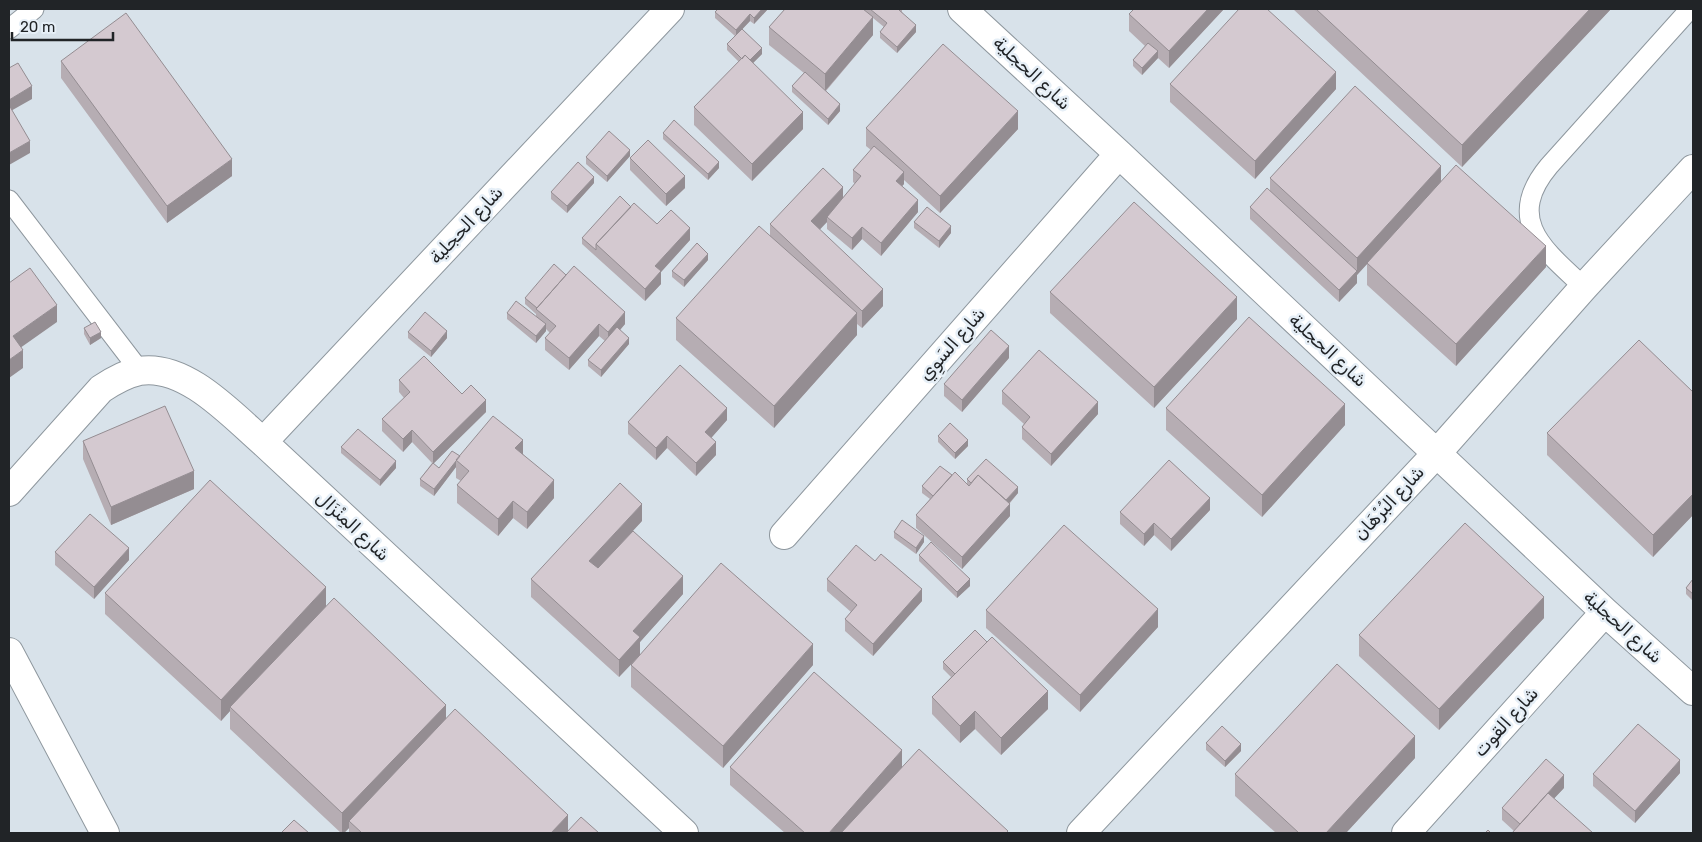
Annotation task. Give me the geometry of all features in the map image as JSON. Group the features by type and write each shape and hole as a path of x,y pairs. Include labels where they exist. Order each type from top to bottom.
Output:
{"street":[{"name":"شارع الحجلية","path":"262,442 670,9"},
{"name":"شارع الحجلية","path":"962,9 1119,154 1605,612 1693,691"},
{"name":"شارع السَوِي","path":"784,535 1119,154"},
{"name":"شارع البُرْهَان","path":"1081,833 1437,453 1584,287 1693,169"},
{"name":"شارع المِنْزَال","path":"9,492 101,389 119,378 140,371 161,372 183,378 228,411 684,833"},
{"name":"شارع القوت","path":"1406,833 1605,612"},
{"path":"9,652 105,833"}],"lane":[{"path":"9,29 34,9"},
{"path":"1584,287 1545,250 1536,238 1529,208 1532,192 1539,178 1549,166 1690,9"},
{"path":"9,200 140,371"}],"building":[{"path":"718,9 762,9 754,18 750,14 736,30 715,12"},
{"path":"785,9 863,9 873,17 825,74 769,27"},
{"path":"870,9 899,9 916,25 897,47 880,32 887,23"},
{"path":"1134,9 1208,9 1169,51 1129,14"},
{"path":"1239,9 1267,9 1336,72 1255,161 1170,84"},
{"path":"1316,9 1590,9 1462,145"},
{"path":"126,13 232,159 167,206 61,61"},
{"path":"742,29 762,48 750,60 745,55 742,59 727,44"},
{"path":"1148,43 1158,51 1142,68 1133,60"},
{"path":"943,44 1018,111 940,196 866,128"},
{"path":"745,55 803,112 752,164 694,107"},
{"path":"18,63 32,86 9,100 9,68"},
{"path":"805,72 840,104 828,119 792,86"},
{"path":"1355,86 1441,166 1357,258 1270,178"},
{"path":"9,105 30,141 9,153"},
{"path":"674,120 719,162 708,174 663,133"},
{"path":"609,131 630,150 607,176 586,157"},
{"path":"648,140 685,176 666,194 630,158"},
{"path":"874,146 904,172 896,181 918,200 881,243 862,227 852,238 827,217 861,176 853,170"},
{"path":"578,162 594,177 567,206 551,192"},
{"path":"1456,165 1546,246 1456,344 1367,263"},
{"path":"823,168 843,187 811,221 883,289 862,311 770,224"},
{"path":"1267,188 1357,271 1339,290 1250,207"},
{"path":"620,196 631,207 596,244 596,250 582,238"},
{"path":"1134,202 1237,297 1154,387 1050,292"},
{"path":"634,203 657,224 671,210 690,228 655,266 661,271 645,289 596,244"},
{"path":"927,207 951,226 939,241 914,222"},
{"path":"759,226 857,313 774,406 676,318"},
{"path":"697,243 708,254 684,280 672,271"},
{"path":"554,264 566,275 537,308 525,298"},
{"path":"574,266 625,312 608,332 599,324 569,358 545,338 556,326 536,309"},
{"path":"30,268 57,305 13,336 23,350 9,360 9,283"},
{"path":"516,301 546,324 536,336 507,313"},
{"path":"425,312 447,331 431,351 408,332"},
{"path":"1249,317 1345,404 1262,495 1166,408"},
{"path":"95,322 101,332 90,338 84,328"},
{"path":"617,327 629,338 601,370 588,360"},
{"path":"991,330 1009,346 962,400 944,384"},
{"path":"1639,340 1693,392 1693,494 1653,535 1547,433"},
{"path":"1039,350 1098,402 1051,454 1022,427 1030,417 1002,391"},
{"path":"424,356 462,394 471,385 486,400 433,452 412,430 403,439 382,419 410,392 399,380"},
{"path":"680,365 727,408 705,432 716,442 696,463 667,436 656,448 628,422"},
{"path":"165,406 194,471 111,507 83,441"},
{"path":"493,416 523,440 515,448 554,480 527,512 513,501 498,519 457,485 469,471 456,460"},
{"path":"950,423 968,440 955,453 938,436"},
{"path":"358,429 396,461 380,480 341,447"},
{"path":"452,451 460,456 434,489 420,479 433,463 439,468"},
{"path":"986,459 1018,487 1006,500 978,475 971,483 967,479"},
{"path":"1169,460 1210,498 1171,539 1154,523 1144,534 1120,512"},
{"path":"940,466 952,475 933,496 922,486"},
{"path":"955,472 969,486 978,475 1010,504 962,557 916,515"},
{"path":"210,480 326,587 221,700 105,593"},
{"path":"620,483 642,504 589,561 598,568 633,531 683,576 633,631 640,637 619,660 531,579"},
{"path":"90,514 129,548 94,587 55,552"},
{"path":"902,520 924,536 916,548 894,532"},
{"path":"1465,523 1544,597 1439,709 1359,635"},
{"path":"1064,525 1158,609 1080,695 986,610"},
{"path":"931,542 970,579 957,592 919,555"},
{"path":"856,545 875,561 881,554 922,589 873,644 845,619 857,605 827,579"},
{"path":"721,563 813,644 723,746 631,665"},
{"path":"1693,579 1693,594 1686,588"},
{"path":"334,598 446,705 342,813 230,707"},
{"path":"975,630 987,642 955,674 943,662"},
{"path":"992,637 1048,691 1001,738 975,711 960,726 932,697"},
{"path":"1337,664 1415,736 1326,833 1299,833 1235,774"},
{"path":"814,672 902,750 829,833 805,833 730,767"},
{"path":"455,709 568,815 551,833 362,833 349,821"},
{"path":"1638,724 1680,760 1635,811 1593,774"},
{"path":"1222,726 1241,744 1225,761 1206,743"},
{"path":"919,749 1008,831 1006,833 841,833"},
{"path":"1546,759 1564,775 1520,824 1502,808"},
{"path":"1548,793 1593,833 1512,833"},
{"path":"581,817 599,833 566,833"},
{"path":"294,820 309,833 281,833"}]}
